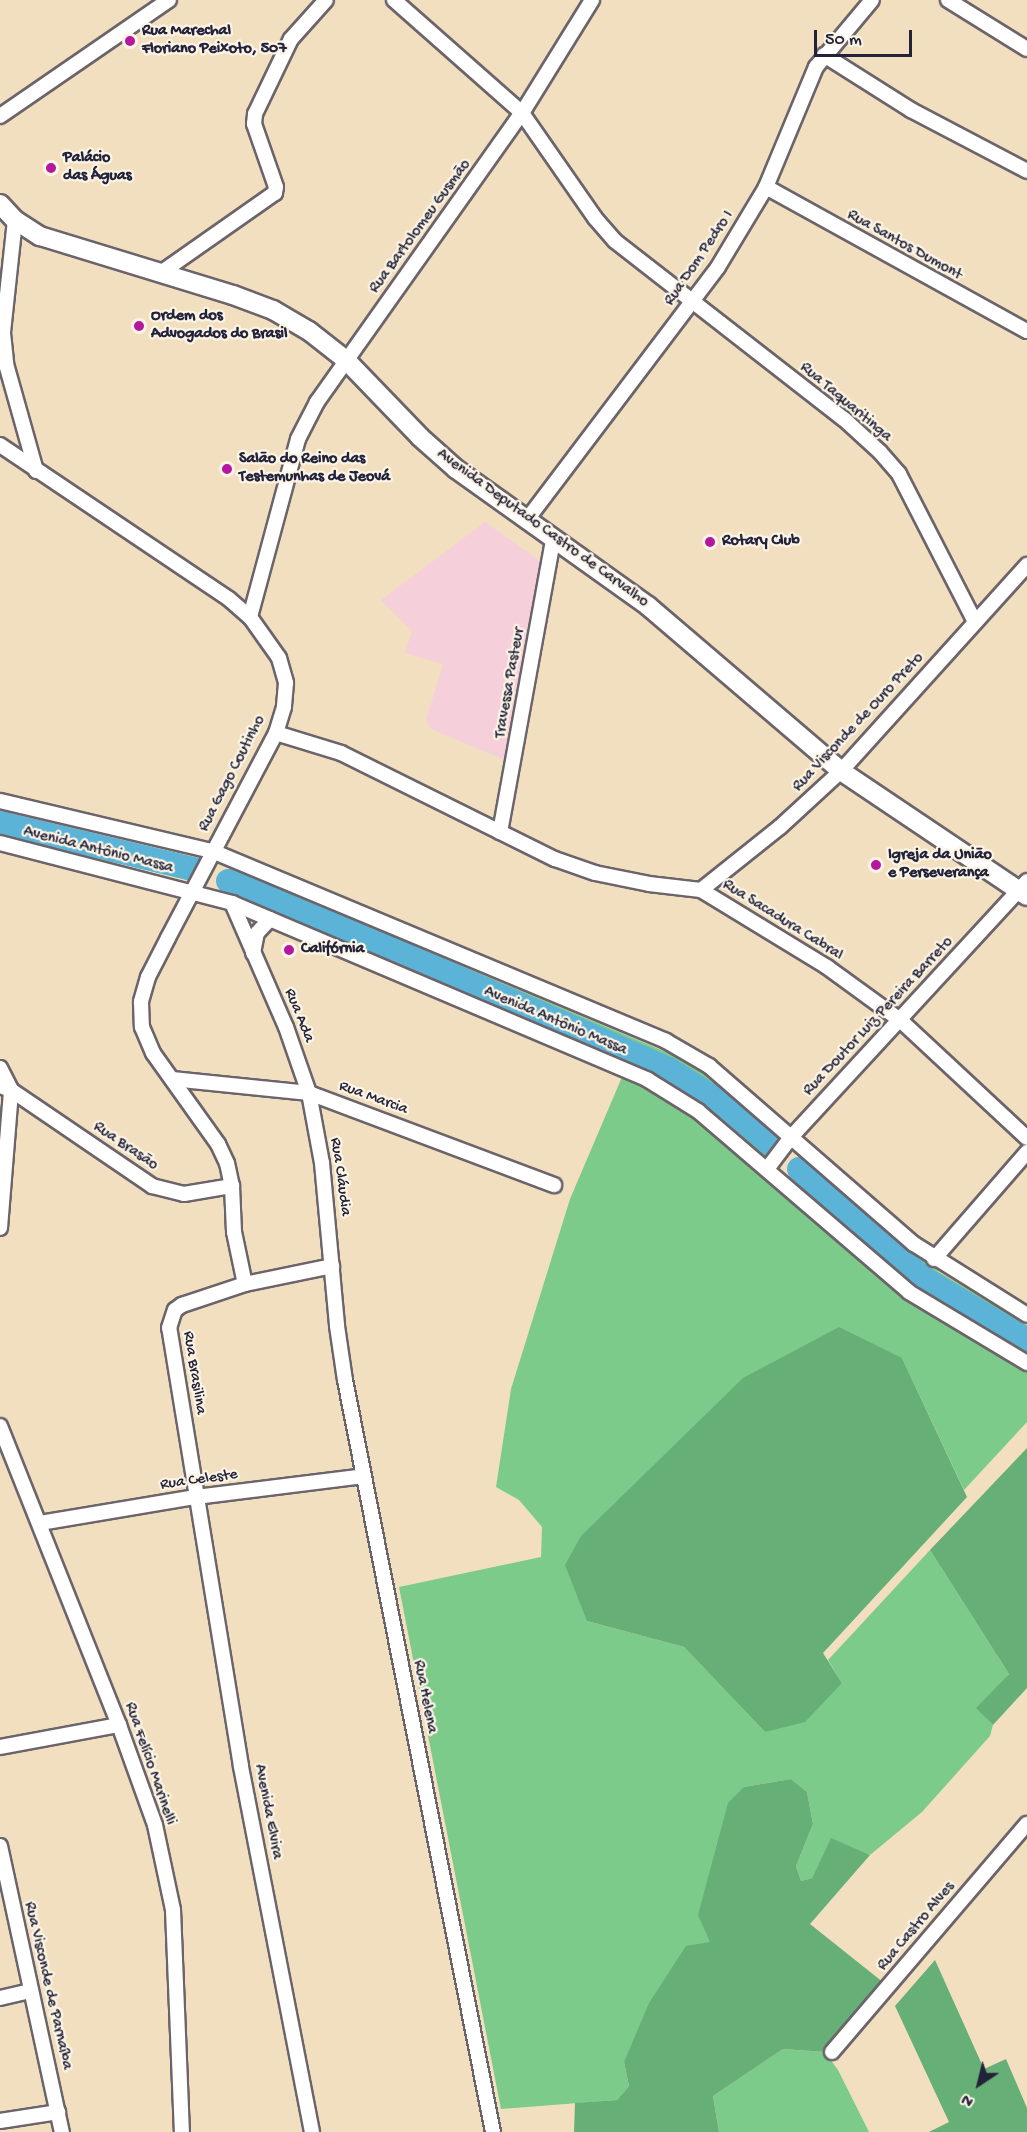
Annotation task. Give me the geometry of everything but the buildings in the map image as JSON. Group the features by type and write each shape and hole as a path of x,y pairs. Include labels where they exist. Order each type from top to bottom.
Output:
{"main road":[{"name":"Avenida Deputado Castro de Carvalho","path":"0,204 15,220 40,236 162,272 273,310 309,331 346,360 420,437 456,469 553,541 648,606 841,771 1024,889"}],"street":[{"path":"0,116 169,0"},
{"path":"162,272 275,192 276,186 254,124 255,114 291,39 326,0"},
{"name":"Rua Taquaritinga","path":"393,0 522,113 595,218 615,241 844,419 880,452 899,474 975,622"},
{"name":"Rua Bartolomeu Gusmão","path":"250,617 298,439 317,402 522,113 592,0"},
{"name":"Rua Dom Pedro I","path":"526,520 692,303 743,228 766,187 804,91 824,55 872,0"},
{"path":"948,0 1027,49"},
{"path":"824,55 911,110 1027,171"},
{"name":"Rua Santos Dumont","path":"766,187 1027,331"},
{"path":"15,220 3,333 6,364 36,471"},
{"name":"Rua Gago Coutinho","path":"0,445 36,471 174,560 250,617 279,658 286,683 284,707 276,733 212,851 148,978 141,1002 142,1027 153,1053 218,1144 232,1186 234,1232 245,1284"},
{"name":"Travessa Pasteur","path":"500,832 553,541"},
{"name":"Rua Visconde de Ouro Preto","path":"701,890 780,827 841,771 1027,565"},
{"name":"Rua Sacadura Cabral","path":"276,733 341,753 415,787 555,859 595,873 649,884 701,890 827,967 900,1020 1027,1138"},
{"name":"Avenida Antônio Massa","path":"0,801 212,851 666,1041 709,1066 934,1260 1027,1315"},
{"name":"Avenida Antônio Massa","path":"0,843 193,891 232,903 648,1080 698,1111 909,1292 1027,1363"},
{"name":"Rua Doutor Luiz Pereira Barreto","path":"767,1169 792,1136 1024,889"},
{"name":"Rua Ada","path":"232,903 286,1027 309,1093"},
{"path":"253,953 257,933 270,919"},
{"path":"0,1068 6,1088 0,1228"},
{"name":"Rua Marcia","path":"172,1079 309,1093 554,1185"},
{"name":"Rua Brasão","path":"6,1088 152,1186 184,1194 232,1186"},
{"name":"Rua Cláudia","path":"309,1093 322,1163 332,1266"},
{"path":"934,1260 1027,1152"},
{"name":"Rua Brasilina","path":"196,1497 169,1328 171,1319 182,1305 245,1284 332,1266"},
{"name":"Rua Helena","path":"332,1266 343,1369 493,2132"},
{"name":"Rua Felício Marinelli","path":"0,1426 119,1725 155,1825 173,1910 182,2132"},
{"name":"Rua Celeste","path":"40,1522 196,1497 364,1476"},
{"name":"Avenida Elvira","path":"196,1497 241,1766 312,2132"},
{"path":"0,1747 119,1725"},
{"name":"Rua Castro Alves","path":"832,2052 1027,1824"},
{"name":"Rua Visconde de Parnaíba","path":"0,1846 2,1870 62,2132"},
{"path":"0,1998 31,1991"},
{"path":"0,2121 58,2112"}],"shaded area":[{"path":"485,522 543,563 505,760 431,729 426,720 443,664 405,653 412,631 381,600"}],"green space":[{"path":"0,814 198,860 203,867 195,882 0,834"},
{"path":"230,868 685,1060 743,1102 783,1137 774,1154 765,1158 705,1105 654,1076 222,891 220,879"},
{"path":"622,1077 666,1098 703,1122 910,1301 1027,1371 1027,1422 964,1490 902,1358 587,1621 684,1647 765,1732 842,1683 828,1660 930,1550 1009,1674 977,1708 993,1725 990,1736 922,1812 870,1855 831,1839 812,1878 801,1881 796,1866 813,1824 807,1792 791,1779 744,1787 710,1942 624,2062 629,2086 617,2100 501,2109 399,1587 541,1557 542,1527 519,1500 496,1487 511,1389 570,1199"},
{"path":"806,1158 939,1272 1027,1325 1027,1353 934,1300 894,1271 789,1178 791,1165"},
{"path":"839,1327 902,1358 967,1497 823,1653 842,1683 805,1722 765,1732 684,1647 587,1621 565,1565 581,1536 743,1378"},
{"path":"1027,1448 1027,1688 993,1725 976,1708 1009,1674 930,1550"},
{"path":"791,1779 807,1792 813,1824 796,1866 801,1881 812,1878 831,1838 870,1855 810,1924 884,1983 825,2052 783,2049 713,2096 719,2132 574,2132 575,2103 617,2100 629,2086 624,2062 649,2003 686,1946 710,1942 698,1915 728,1803 744,1787"},
{"path":"935,1960 984,2069 1006,2059 1027,2108 1027,2132 929,2132 949,2122 895,2006"},
{"path":"783,2049 825,2052 838,2070 869,2132 719,2132 713,2096"}],"waterway":[{"path":"0,823 197,870"},
{"path":"228,881 349,930 669,1069 719,1101 772,1145"},
{"path":"799,1169 923,1278 1027,1340"}],"place":[{"name":"Rua Marechal Floriano Peixoto, 507","path":"130,41"},
{"name":"Palácio das Águas","path":"51,168"},
{"name":"Ordem dos Advogados do Brasil","path":"139,326"},
{"name":"Salão do Reino das Testemunhas de Jeová","path":"227,469"},
{"name":"Rotary Club","path":"710,542"},
{"name":"Igreja da União e Perseverança","path":"876,865"},
{"name":"Califórnia","path":"289,950"}]}
